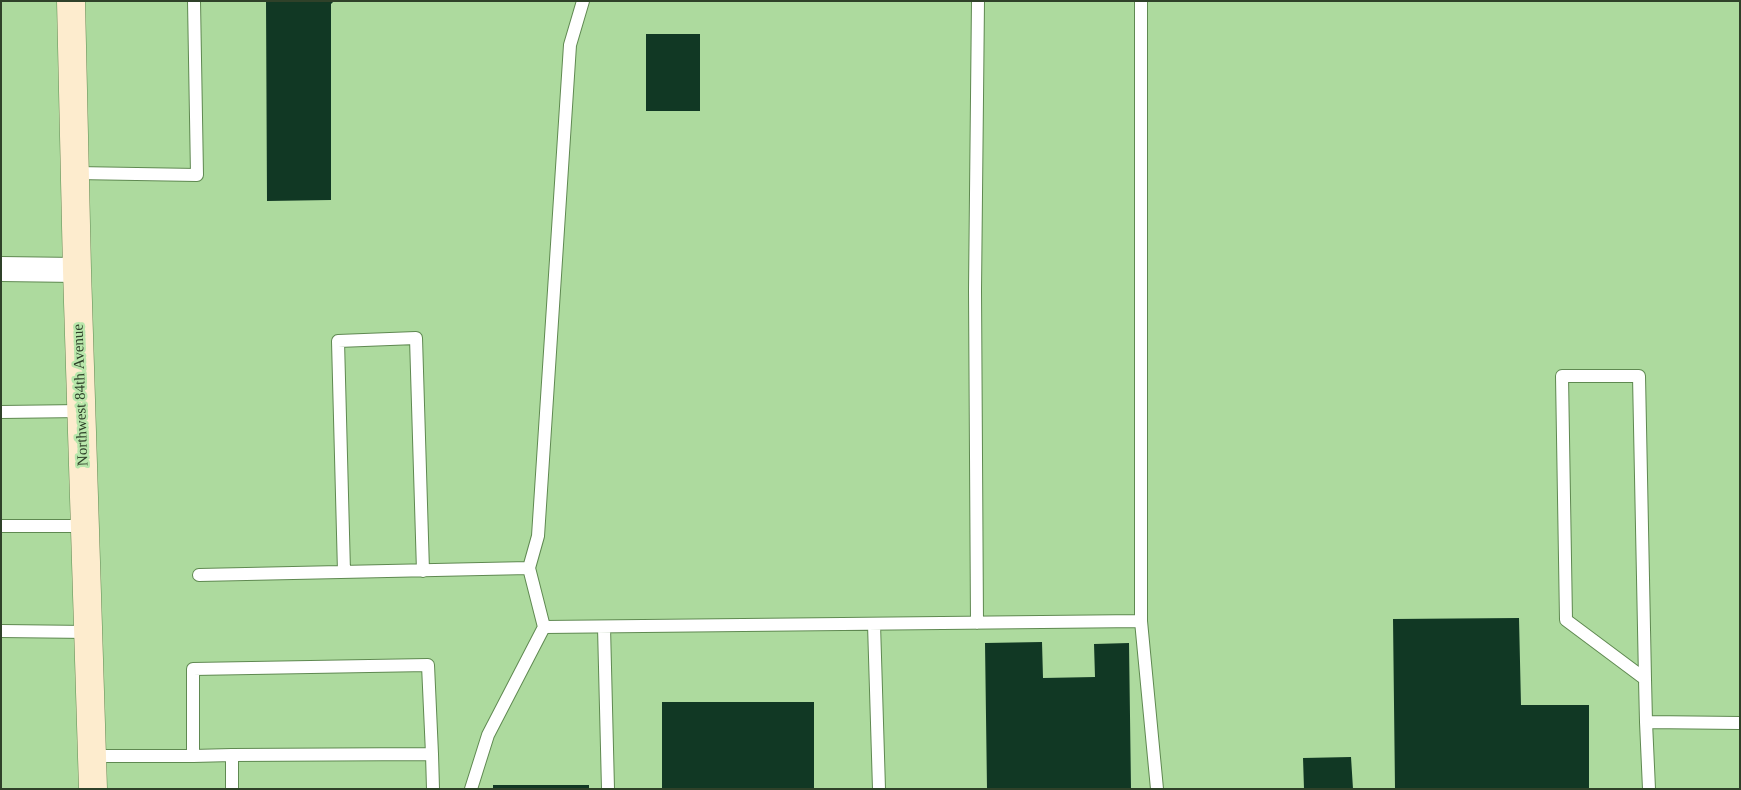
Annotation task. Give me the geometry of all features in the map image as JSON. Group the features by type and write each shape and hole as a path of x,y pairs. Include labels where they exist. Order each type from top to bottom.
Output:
{"street":[{"name":"Northwest 84th Avenue","path":"72,1 93,789"},
{"path":"1,269 78,270"}],"lane":[{"path":"76,173 196,175 194,1"},
{"path":"471,789 488,735 544,628 529,568 538,536 570,45 582,1"},
{"path":"977,623 975,280 978,1"},
{"path":"1141,1 1141,621 1157,789"},
{"path":"344,572 338,341 416,338 423,571"},
{"path":"1646,679 1566,620 1562,376 1639,376 1649,789"},
{"path":"1,412 82,411"},
{"path":"2,526 85,526"},
{"path":"199,575 529,568"},
{"path":"544,628 1141,621"},
{"path":"874,624 878,789"},
{"path":"604,627 608,789"},
{"path":"1,631 89,632"},
{"path":"193,756 193,669 428,665 433,789"},
{"path":"1646,722 1740,723"},
{"path":"92,756 432,754"},
{"path":"232,755 232,789"}],"building":[{"path":"266,1 334,1 331,4 331,200 267,201"},
{"path":"646,34 700,34 700,111 646,111"},
{"path":"1519,618 1521,705 1589,705 1589,789 1395,789 1393,619"},
{"path":"1042,642 1043,678 1095,677 1094,644 1129,643 1131,789 987,789 985,643"},
{"path":"662,702 814,702 814,789 662,789"},
{"path":"1351,757 1353,789 1304,789 1303,758"},
{"path":"493,785 589,785 589,789 493,789"}]}
